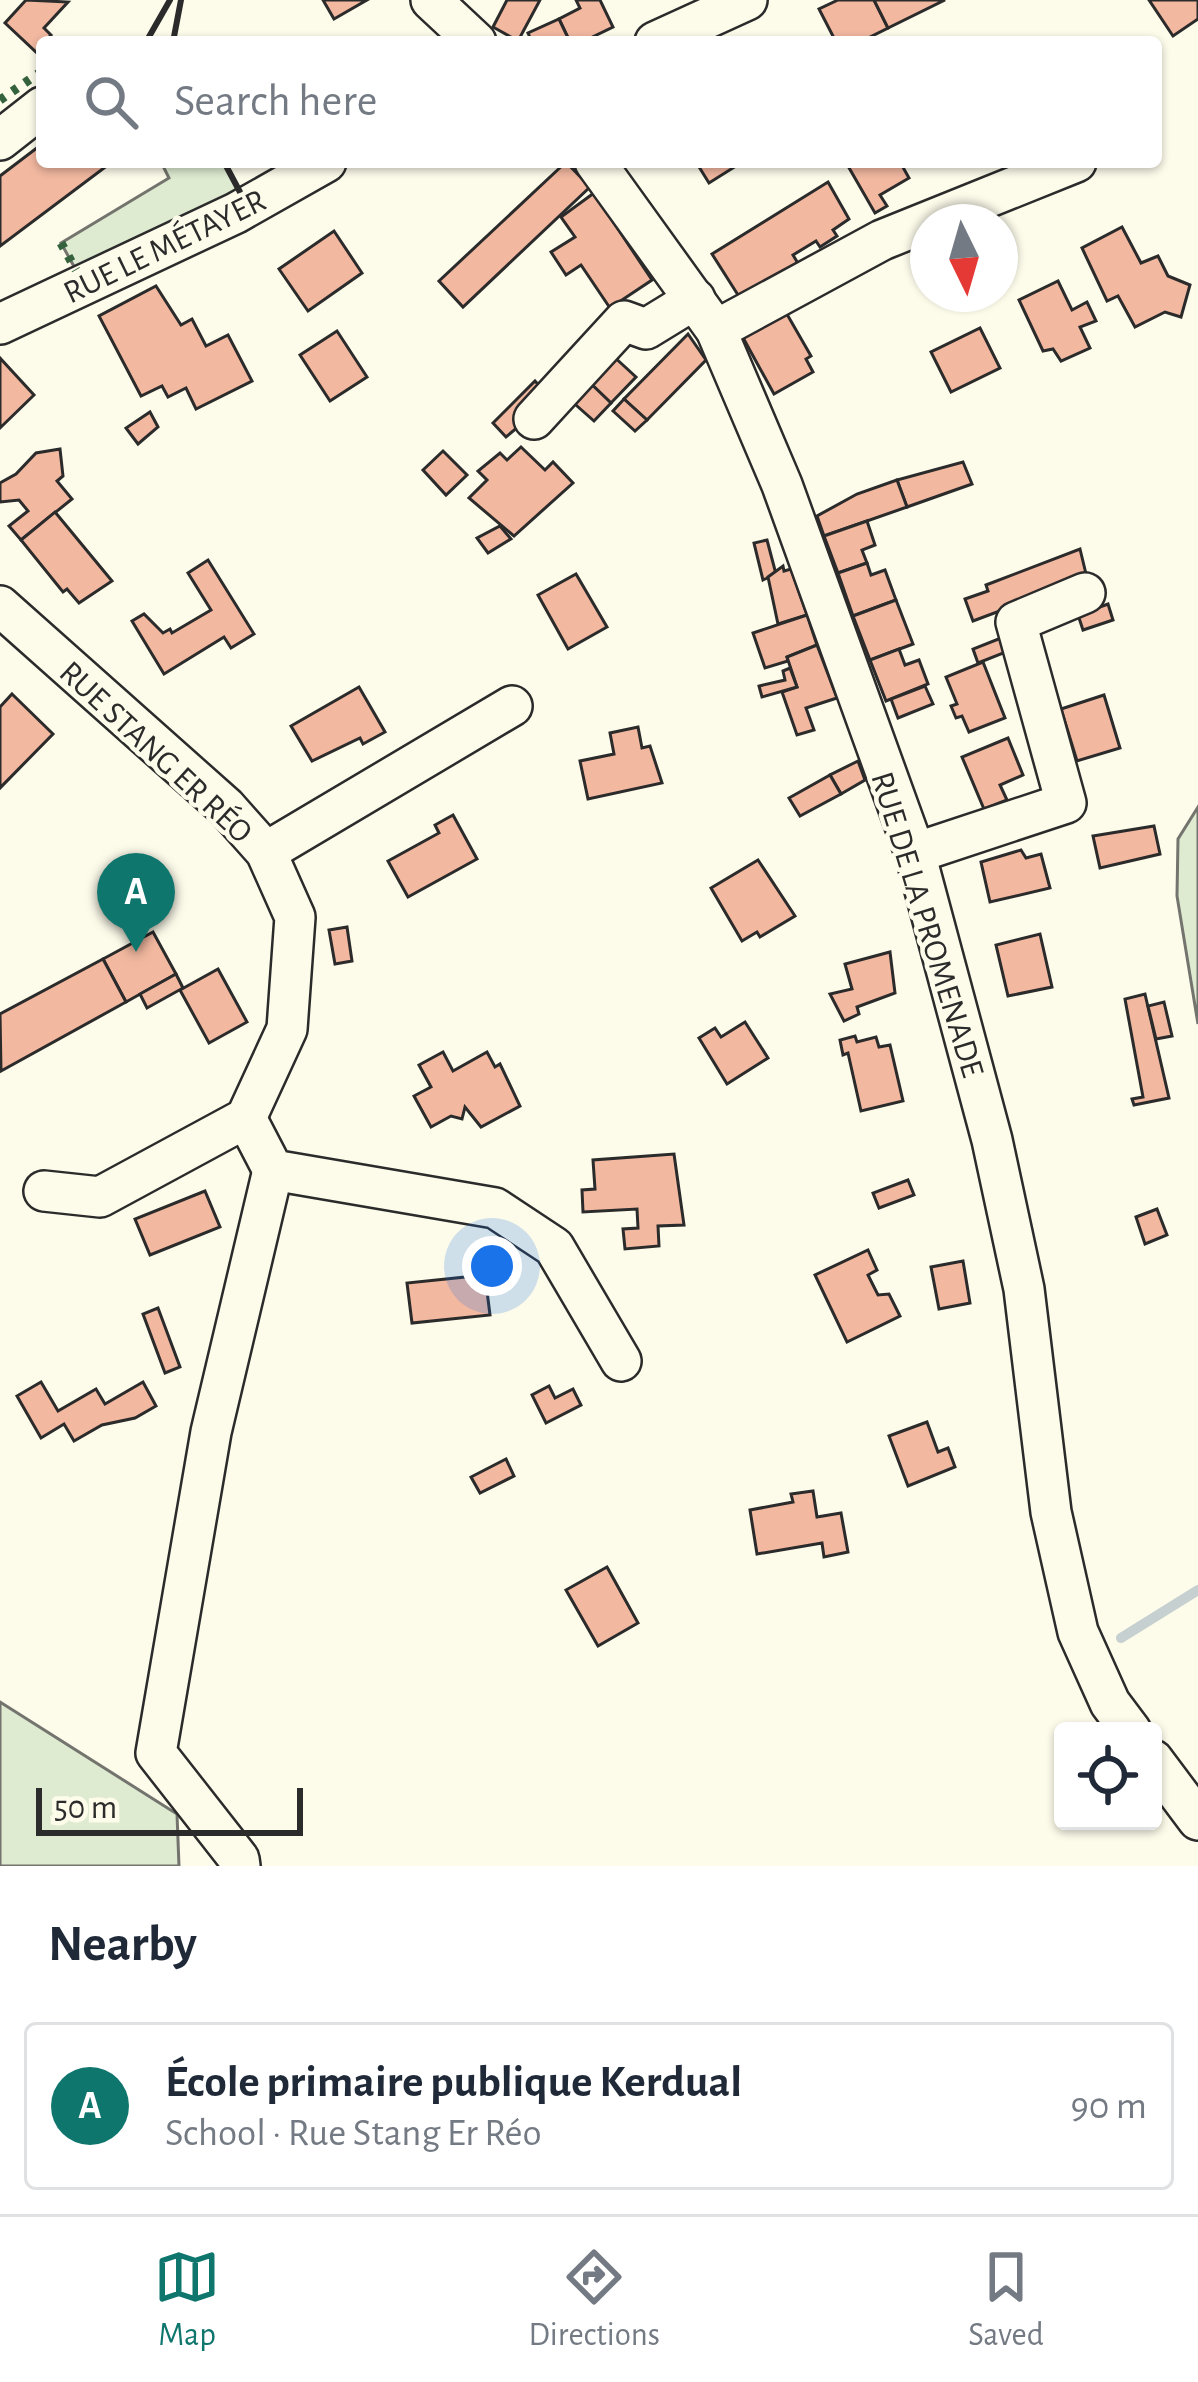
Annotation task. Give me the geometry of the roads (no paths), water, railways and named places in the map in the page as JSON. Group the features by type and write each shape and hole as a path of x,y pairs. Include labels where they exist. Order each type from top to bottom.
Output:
{"street":[{"path":"431,0 470,36"},
{"path":"668,36 747,0"},
{"path":"0,140 36,112"},
{"name":"RUE LE MÉTAYER","path":"0,324 236,213 315,168"},
{"name":"RUE DE LA PROMENADE","path":"599,168 705,315 782,485 915,853 992,1140 1024,1289 1051,1512 1078,1632 1110,1702 1124,1722"},
{"path":"535,419 623,321 646,329 705,315 1061,168"},
{"path":"915,853 1066,803 1016,622 1084,593"},
{"name":"RUE STANG ER RÉO","path":"0,606 226,807 266,852 295,917 287,1029 246,1118"},
{"path":"266,852 512,706"},
{"path":"44,1191 100,1197 246,1118 273,1170 211,1432 156,1754 240,1866"},
{"path":"273,1170 495,1208 554,1247 620,1361"},
{"path":"1162,1772 1198,1820"}],"waterway":[{"path":"1121,1638 1198,1590"}],"place":[{"name":"École primaire publique Kerdual","path":"136,952"}]}
